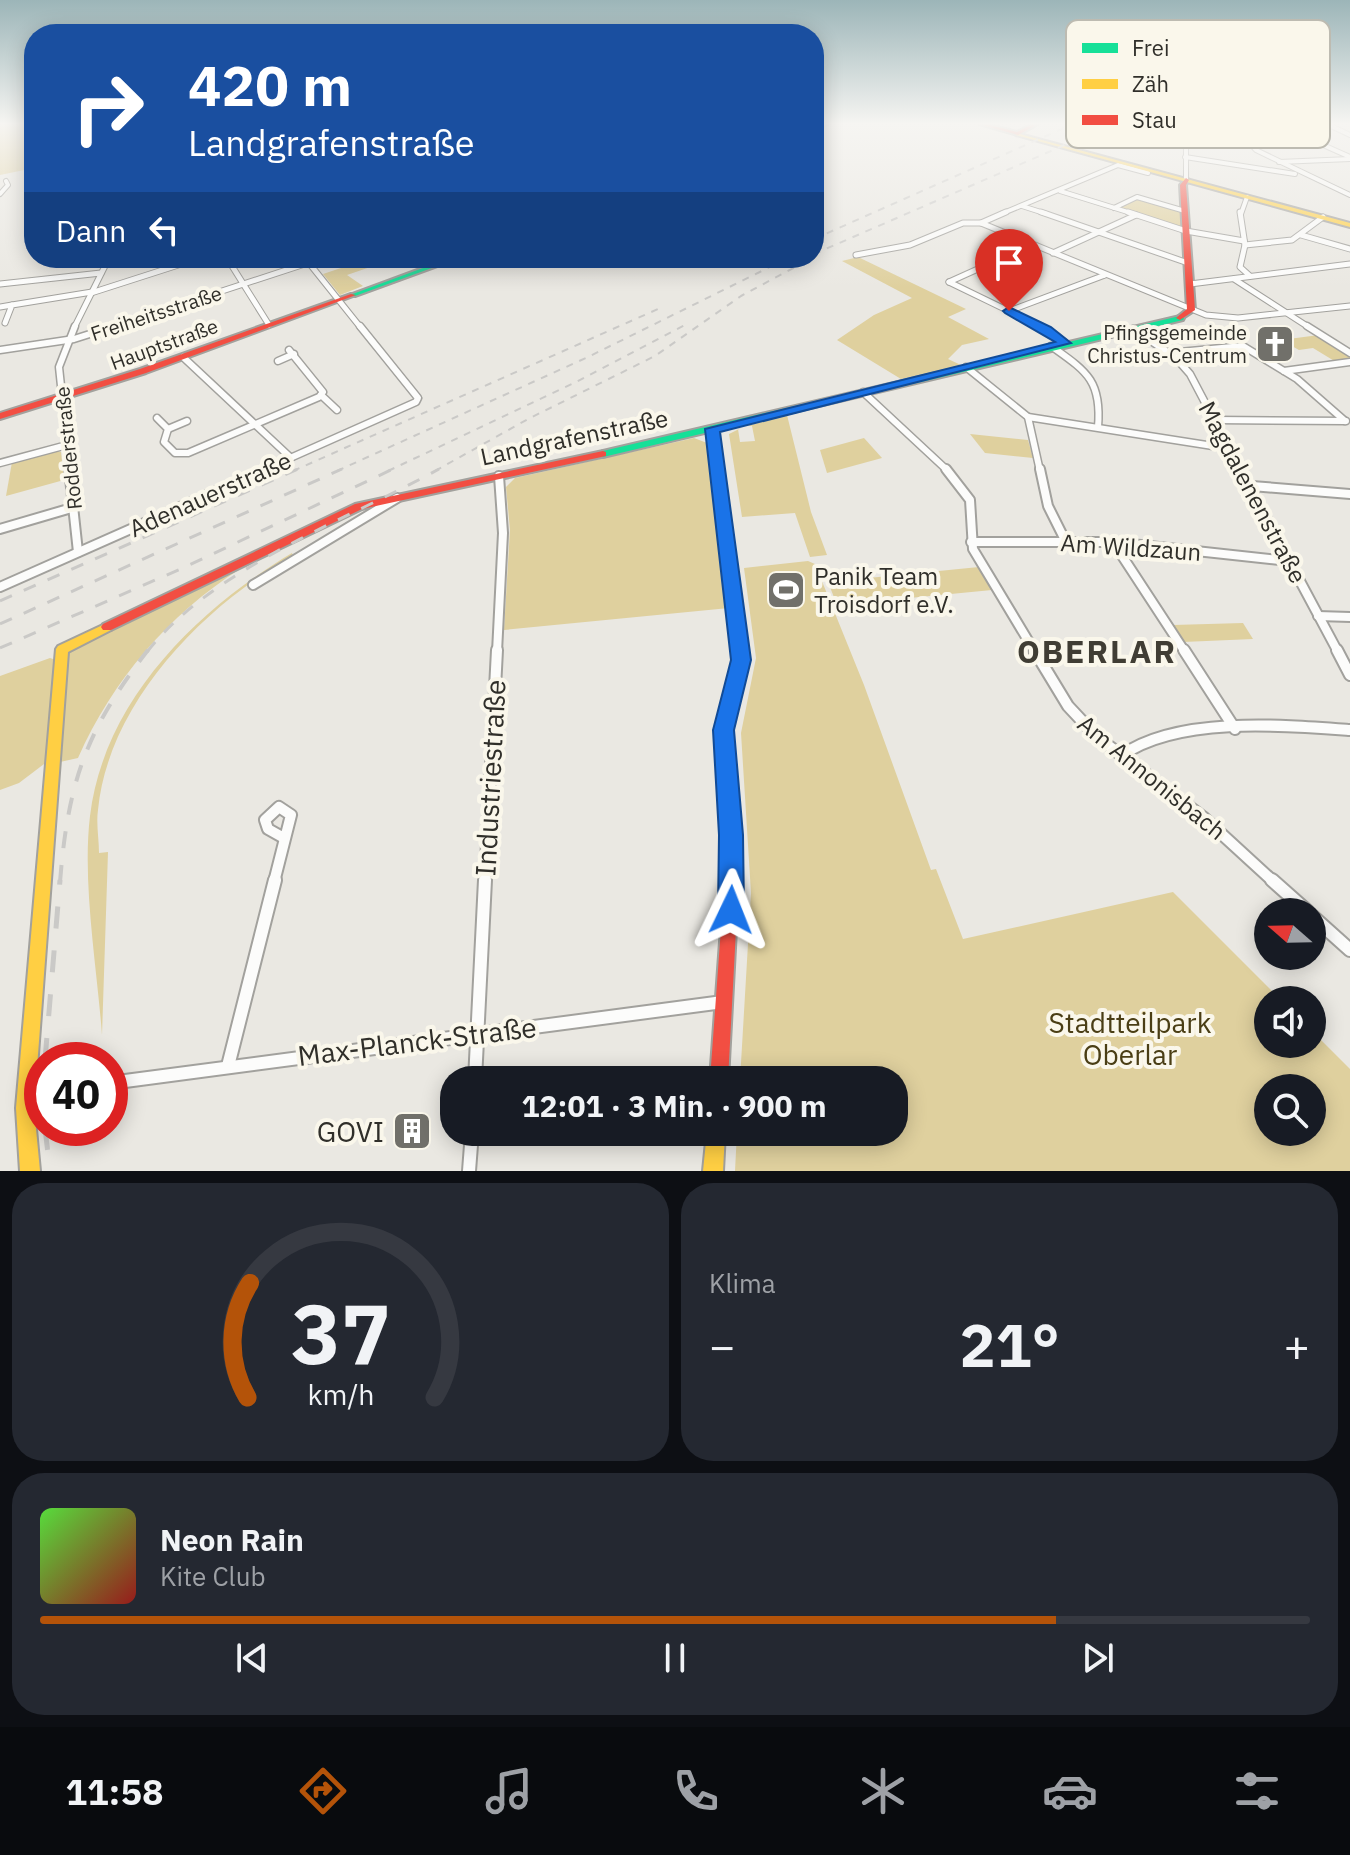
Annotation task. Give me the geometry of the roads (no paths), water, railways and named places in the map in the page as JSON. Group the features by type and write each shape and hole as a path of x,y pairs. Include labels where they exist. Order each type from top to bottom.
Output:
{"street":[{"path":"856,255 910,245 963,223 981,223 1087,179"},
{"path":"1181,179 1350,225"},
{"path":"1312,179 1350,195"},
{"path":"1186,180 1183,185 1191,310"},
{"path":"0,194 8,185 6,181"},
{"path":"1059,191 1186,231 1245,243 1279,242 1301,235 1323,217"},
{"path":"1113,208 1137,197 1185,211"},
{"path":"1247,197 1240,210 1245,243 1240,267 1251,276"},
{"path":"1022,206 1188,263"},
{"path":"1052,254 1136,215"},
{"path":"981,223 1191,310 1230,318 1350,306"},
{"path":"1301,235 1350,249"},
{"path":"1031,245 949,281 1047,329 1065,343"},
{"path":"1190,284 1350,264"},
{"name":"Rodderstraße","path":"78,552 59,367 68,340 104,268"},
{"path":"0,307 91,292 168,268"},
{"path":"233,268 269,325"},
{"name":"Freiheitsstraße","path":"0,350 68,340 288,268"},
{"path":"313,268 338,300"},
{"name":"Hauptstraße","path":"0,416 183,357 428,268"},
{"path":"0,284 101,273"},
{"path":"1009,311 1105,275"},
{"path":"1233,279 1350,353"},
{"name":"Adenauerstraße","path":"0,587 410,407 418,398 338,300"},
{"path":"5,324 12,305"},
{"name":"Landgrafenstraße","path":"30,1171 25,1108 62,649 359,506 712,429 1051,346 1177,320 1191,310"},
{"name":"Magdalenenstraße","path":"1133,329 1169,353 1190,374 1350,675"},
{"path":"1169,353 1239,345 1283,371 1347,421"},
{"path":"1051,346 1087,373 1101,392 1098,427"},
{"path":"278,361 291,352 323,392 321,395"},
{"path":"183,357 291,458"},
{"path":"1283,371 1350,362"},
{"path":"966,367 1028,417 1098,427 1176,444 1232,449"},
{"name":"Am Annonisbach","path":"863,392 940,461 969,499 971,542 1056,690 1089,729 1203,817 1292,898"},
{"path":"321,395 337,410"},
{"path":"168,429 164,442 175,453 184,453 321,395"},
{"path":"1028,417 1048,506 1066,542"},
{"path":"157,418 168,429"},
{"path":"1215,420 1347,421"},
{"path":"168,429 187,421"},
{"path":"712,429 741,660 724,730 732,873 720,1066"},
{"path":"0,463 67,445"},
{"name":"Industriestraße","path":"476,1066 503,533 499,476"},
{"path":"1252,486 1350,494"},
{"path":"253,585 398,498"},
{"path":"0,529 75,507"},
{"name":"Am Wildzaun","path":"971,542 1113,542 1289,561"},
{"path":"1113,542 1235,729"},
{"path":"1318,616 1350,617"},
{"path":"1121,756 1130,748 1162,737 1306,725 1350,730"},
{"path":"228,1066 284,838"},
{"name":"Am Annonisbach","path":"1326,928 1350,950"},
{"name":"Max-Planck-Straße","path":"128,1080 724,1002"},
{"path":"469,1171 471,1146"},
{"path":"713,1171 715,1146"}],"railway":[{"path":"824,235 950,179"},
{"path":"824,250 987,179"},
{"path":"337,471 588,357 768,268"},
{"path":"435,471 528,419 655,356 741,296 793,268"},
{"path":"293,471 658,309"},
{"path":"388,471 574,383 687,324"},
{"path":"0,601 298,469"},
{"path":"0,624 342,469"},
{"path":"0,648 185,567 393,469"},
{"path":"147,652 174,622 244,571 439,469"},
{"path":"60,882 68,815 84,758 109,706 148,650"},
{"path":"46,1042 60,880"},
{"path":"47,1146 50,1171"}],"place":[{"name":"Pfingsgemeinde Christus-Centrum","path":"1275,344"},
{"name":"Panik Team Troisdorf e.V.","path":"786,590"},
{"name":"GOVI","path":"412,1131"}],"district":[{"name":"OBERLAR","path":"1097,651"}],"park label":[{"name":"Stadtteilpark Oberlar","path":"1130,1038"}]}
